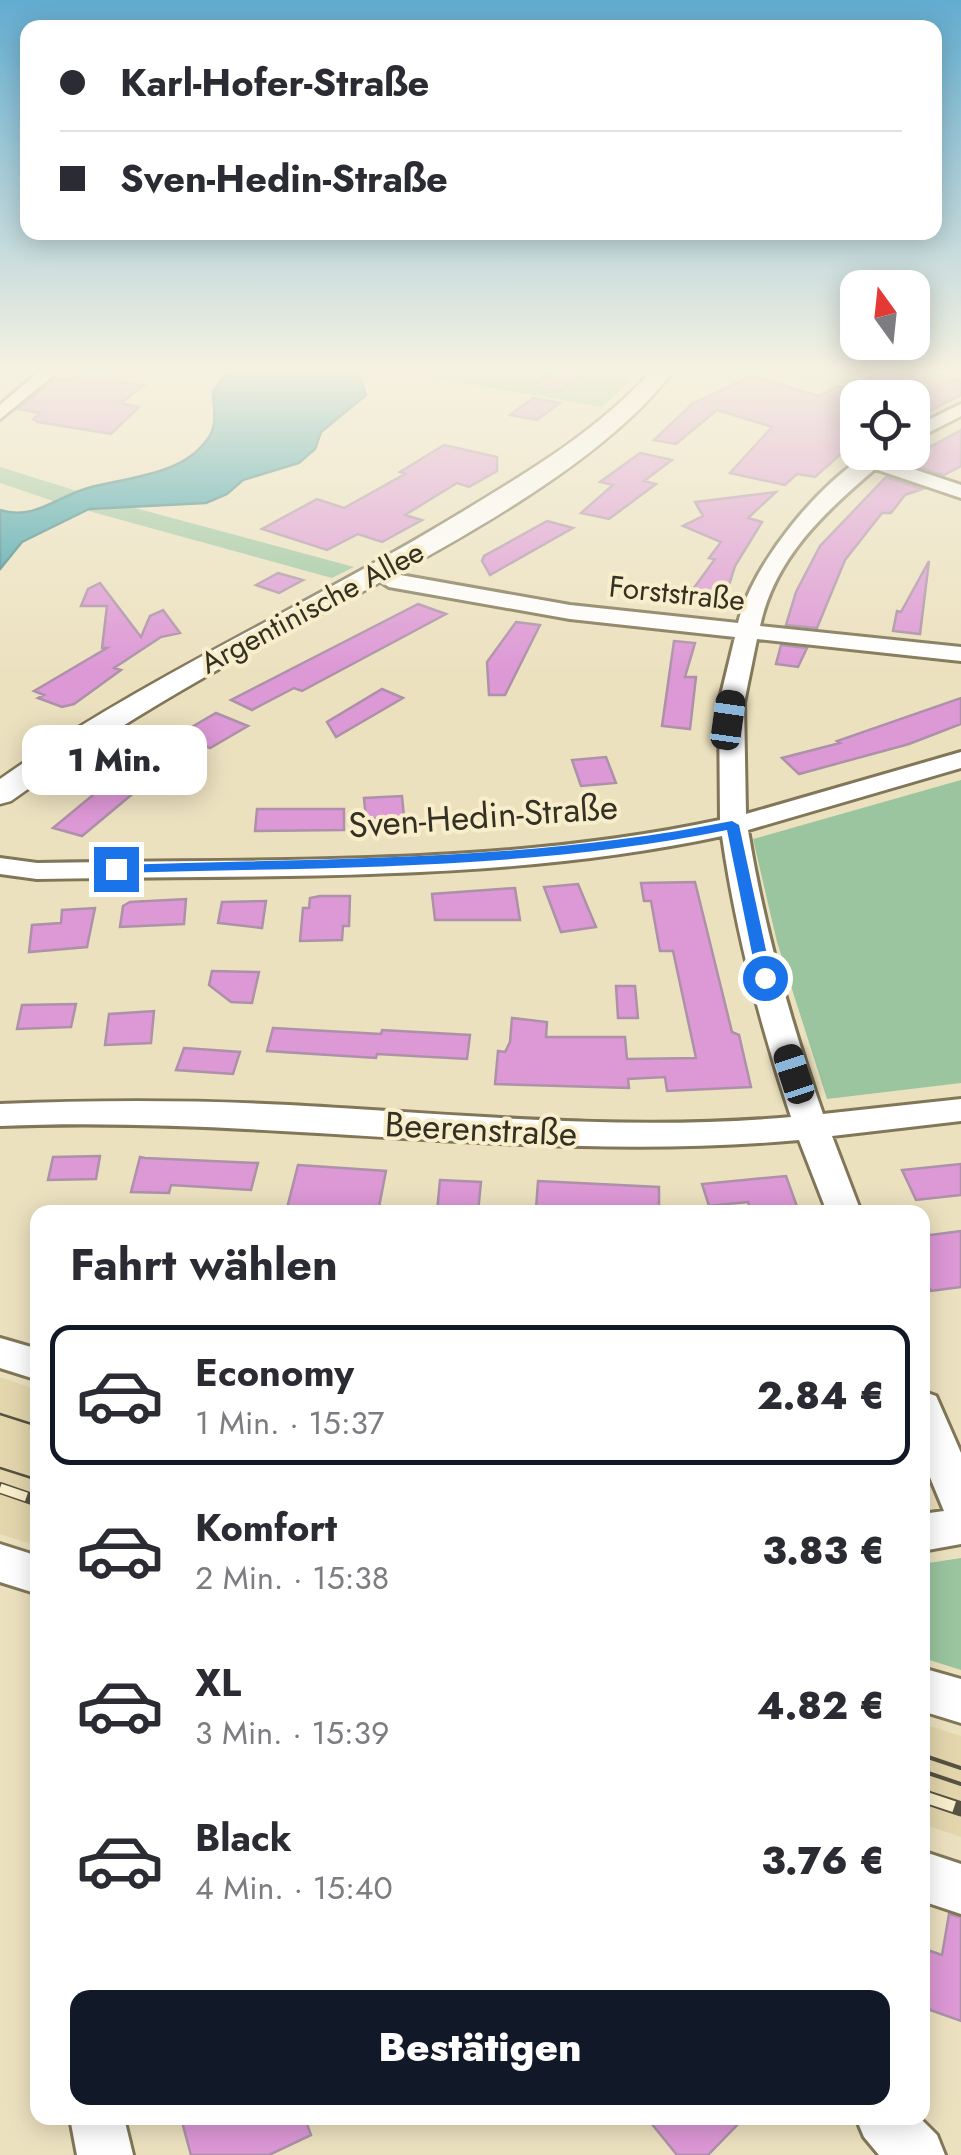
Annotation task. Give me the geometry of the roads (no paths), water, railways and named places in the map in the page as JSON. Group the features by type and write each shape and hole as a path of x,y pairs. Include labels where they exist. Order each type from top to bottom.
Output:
{"main road":[{"name":"Argentinische Allee","path":"0,794 142,700 460,526 543,472"},
{"name":"Argentinische Allee","path":"0,818 154,710 478,530 566,472"}],"street":[{"path":"841,1205 811,1127 756,948 732,825 728,720 744,629 795,534 826,498 858,472"},
{"path":"911,472 961,492"},
{"name":"Forststraße","path":"389,580 570,612 961,654"},
{"name":"Sven-Hedin-Straße","path":"0,866 37,871 516,856 645,843 732,825 961,760"},
{"name":"Beerenstraße","path":"0,1115 135,1110 576,1135 811,1127 961,1110"},
{"path":"0,1353 30,1363"},
{"path":"930,1427 961,1503"},
{"path":"930,1532 961,1526"},
{"path":"0,1563 30,1572"},
{"path":"930,1691 961,1701"},
{"path":"930,1879 961,1889"},
{"path":"100,2125 106,2155"},
{"path":"889,2125 917,2155"}],"water":[{"path":"271,472 243,480 227,494 206,503 89,509 22,542 0,569 0,510 35,510 88,488 154,473"}],"tram line":[{"path":"0,1414 30,1423"},
{"path":"0,1468 30,1477"},
{"path":"930,1758 961,1768"},
{"path":"930,1774 961,1784"}],"railway":[{"path":"0,1488 30,1498"},
{"path":"930,1799 961,1809"}]}
